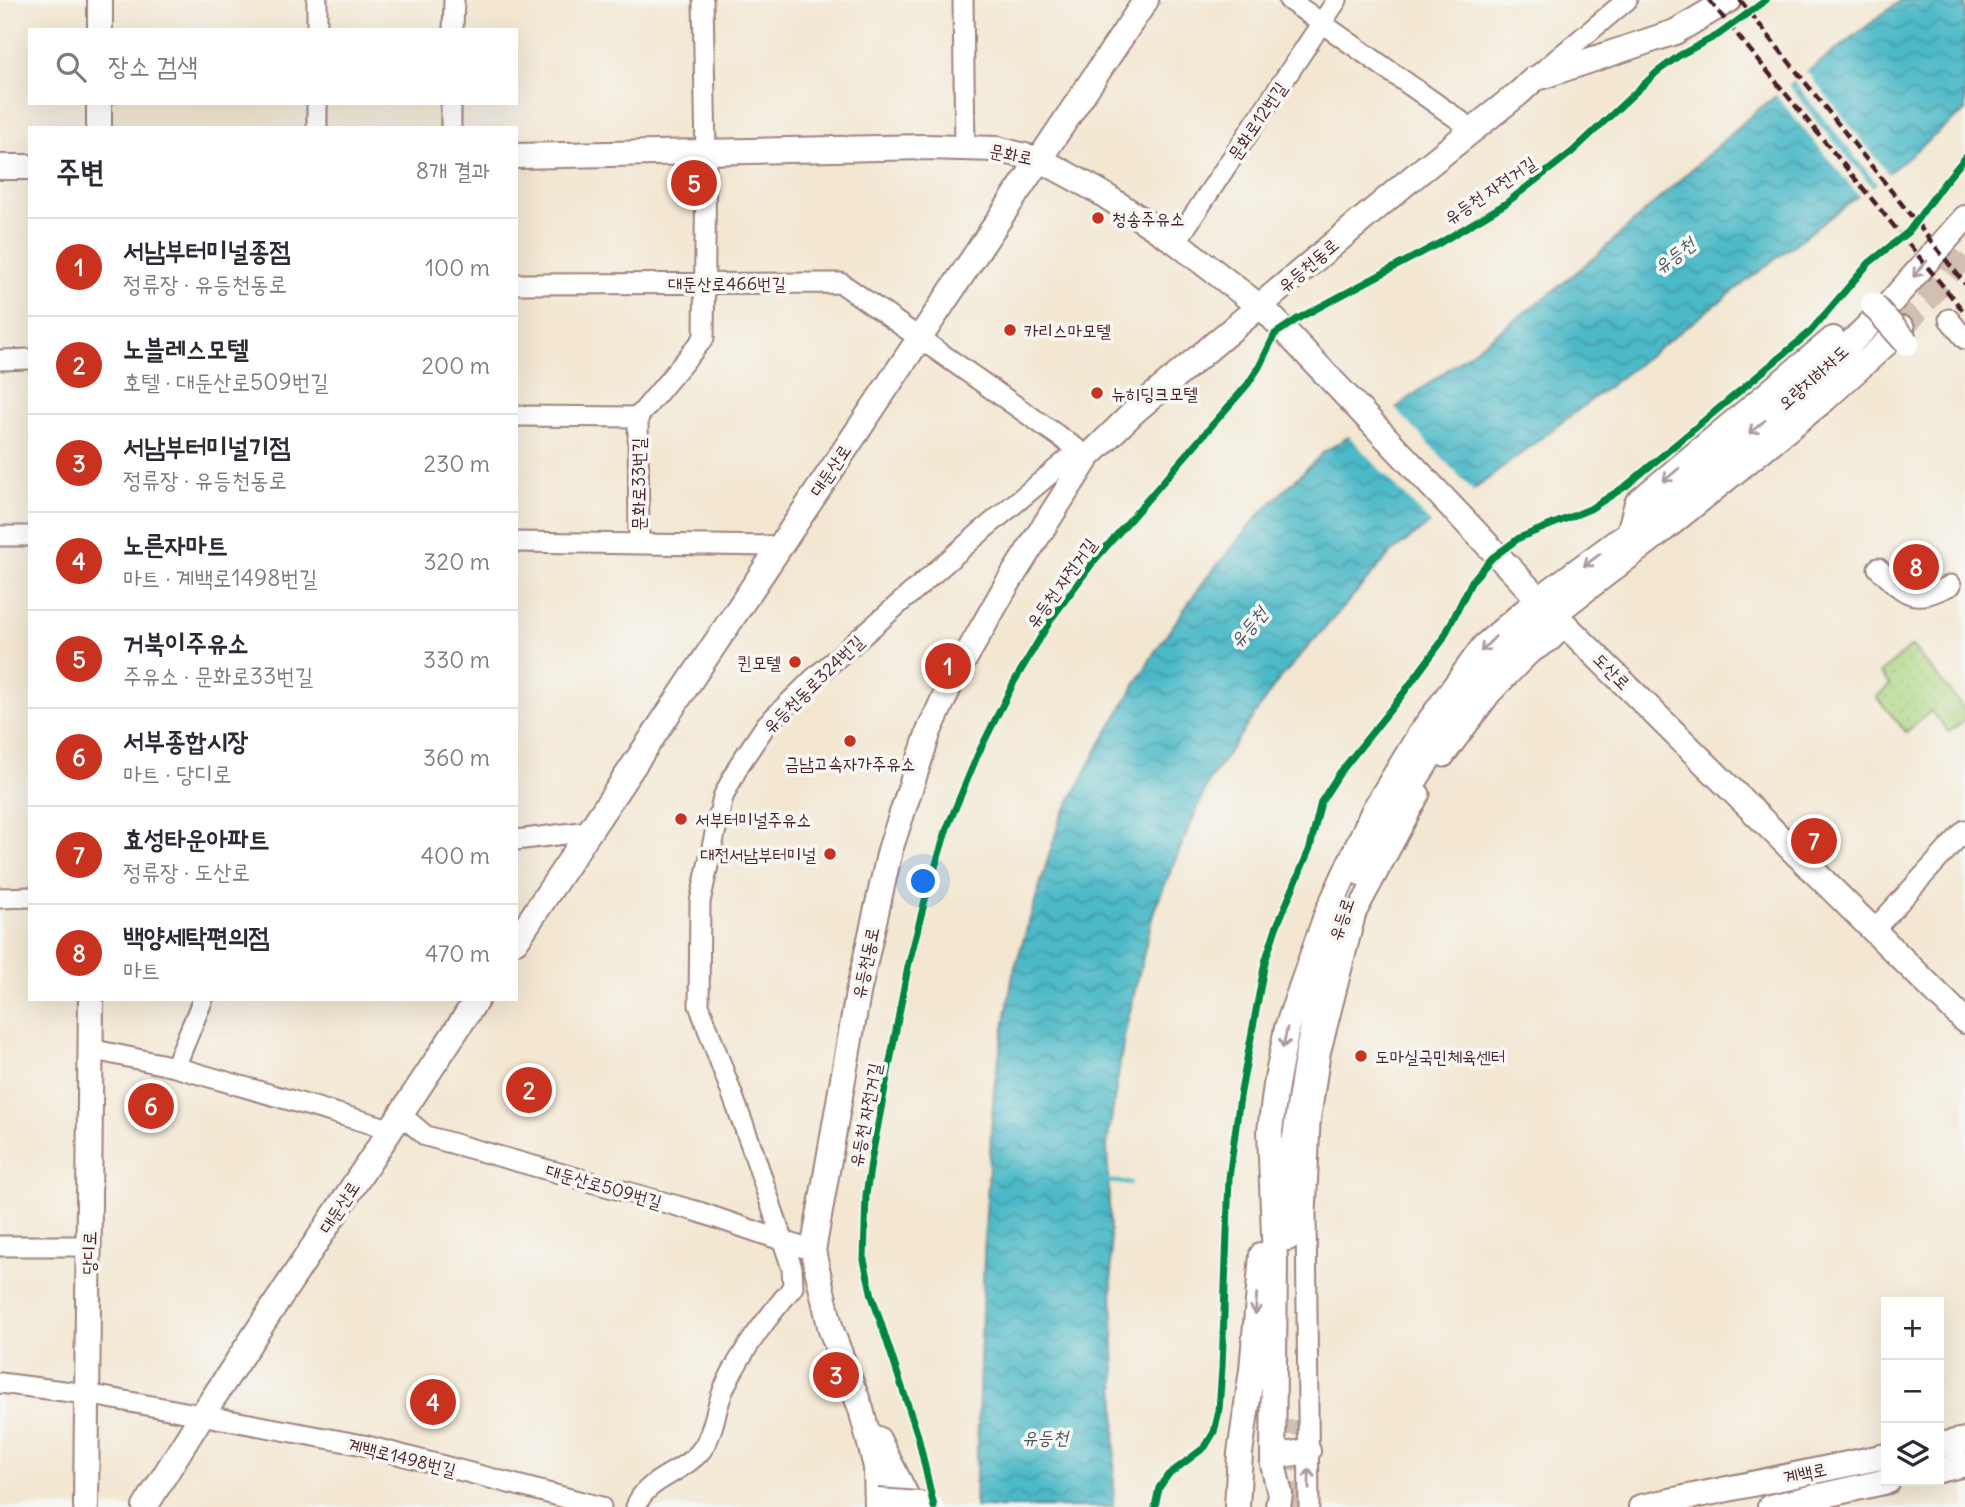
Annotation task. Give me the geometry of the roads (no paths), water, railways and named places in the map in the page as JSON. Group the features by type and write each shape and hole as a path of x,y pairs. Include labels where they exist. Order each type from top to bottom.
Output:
{"main road":[{"path":"100,0 100,28"},
{"name":"대둔산로","path":"518,938 1146,0"},
{"name":"유등천동로","path":"877,1504 876,1467 861,1409 831,1330 813,1251 868,948 890,850 929,731 951,683 1084,453 1264,309 1472,129 1534,79 1675,32 1729,0"},
{"path":"99,105 99,126"},
{"name":"문화로","path":"518,156 996,149 1041,160 1098,191 1177,242 1264,309"},
{"path":"0,167 28,167"},
{"name":"오량지하차도","path":"1644,533 1809,384 1883,311 1965,218"},
{"path":"1873,305 1904,336 1666,544 1644,533 1637,503 1873,305"},
{"name":"도산로","path":"1264,309 1549,608 1965,1021"},
{"name":"유등로","path":"1271,1188 1270,1131 1287,1028 1327,913 1374,810 1428,723 1484,646 1549,608 1644,533"},
{"name":"유등로","path":"1289,1420 1289,1214 1297,1122 1305,1066 1334,939 1351,891 1367,876 1424,765 1471,698 1549,608"},
{"name":"당디로","path":"86,1507 91,1001"},
{"name":"대둔산로","path":"145,1507 202,1415 476,1001"},
{"path":"1271,1188 1275,1262 1273,1464 1280,1494 1279,1507"},
{"path":"1237,1507 1240,1453 1252,1370 1257,1288 1271,1188"},
{"path":"861,1409 912,1507"},
{"path":"1944,1444 1965,1440"},
{"path":"1273,1446 1284,1455 1298,1455 1308,1451"},
{"name":"계백로","path":"1642,1507 1881,1457"},
{"path":"1944,1469 1965,1464"},
{"name":"계백로","path":"1770,1507 1881,1483"},
{"path":"877,1504 920,1504 931,1507"}],"street":[{"path":"317,0 317,28"},
{"path":"453,28 454,0"},
{"path":"703,0 706,153"},
{"path":"963,0 965,148"},
{"path":"1289,0 1472,129"},
{"name":"문화로12번길","path":"1177,242 1337,0"},
{"name":"유등천동로","path":"1534,79 1627,0"},
{"path":"317,105 317,126"},
{"path":"451,105 451,126"},
{"name":"문화로33번길","path":"639,544 638,417 704,338 706,153"},
{"name":"대둔산로466번길","path":"518,284 841,284 919,340"},
{"path":"1949,319 1965,340"},
{"path":"919,340 1084,453"},
{"path":"0,360 28,359"},
{"path":"518,416 638,417"},
{"name":"유등천동로324번길","path":"636,1507 639,1497 651,1484 673,1474 700,1452 708,1440 725,1384 769,1316 793,1287 792,1268 752,1148 699,1005 700,902 723,797 739,765 766,725 812,680 983,530 1084,453"},
{"path":"0,536 28,536"},
{"path":"518,542 779,546"},
{"path":"1878,568 1903,592 1917,596 1932,594 1951,585"},
{"path":"1873,931 1965,830"},
{"path":"518,840 589,831"},
{"path":"1309,1507 1306,1214 1310,1123 1335,990 1367,876"},
{"path":"0,898 28,898"},
{"path":"175,1067 203,1001"},
{"path":"90,1049 175,1067 395,1122"},
{"name":"대둔산로509번길","path":"395,1122 426,1136 699,1212 813,1251"},
{"path":"0,1246 89,1246"},
{"path":"0,1383 87,1394 202,1415"},
{"name":"계백로1498번길","path":"202,1415 363,1446 601,1507"}],"water":[{"name":"유등천","path":"1901,0 1965,0 1965,111 1391,553 1277,682 1209,781 1154,910 1125,1032 1107,1145 1116,1408 1113,1507 975,1507 985,1229 994,1088 1013,974 1060,820 1154,653 1204,581 1260,514 1325,451 1392,411 1556,289 1755,112"}],"waterway":[{"path":"1103,1181 1130,1183"}],"tunnel":[{"path":"1902,329 1965,254"},
{"path":"1288,1507 1289,1420"}],"railway":[{"path":"1709,0 1965,313"},
{"path":"1740,0 1965,284"}],"place":[{"name":"거북이주유소","path":"694,183"},
{"name":"청송주유소","path":"1098,218"},
{"name":"카리스마모텔","path":"1010,330"},
{"name":"뉴히딩크모텔","path":"1097,393"},
{"name":"백양세탁편의점","path":"1916,567"},
{"name":"퀸모텔","path":"795,662"},
{"name":"서남부터미널종점","path":"948,666"},
{"name":"금남고속자가주유소","path":"850,741"},
{"name":"서부터미널주유소","path":"681,819"},
{"name":"효성타운아파트","path":"1814,841"},
{"name":"대전서남부터미널","path":"830,854"},
{"name":"도마실국민체육센터","path":"1361,1056"},
{"name":"노블레스모텔","path":"529,1090"},
{"name":"서부종합시장","path":"151,1106"},
{"name":"서남부터미널기점","path":"836,1375"},
{"name":"노른자마트","path":"433,1402"}]}
